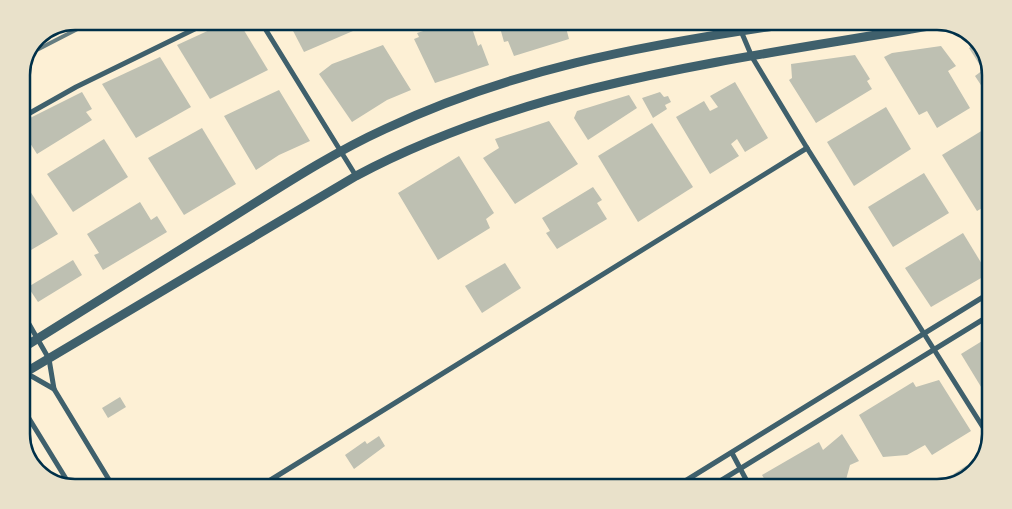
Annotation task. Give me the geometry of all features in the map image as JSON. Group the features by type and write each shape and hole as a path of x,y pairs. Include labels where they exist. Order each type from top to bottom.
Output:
{"street":[{"path":"30,113 193,30"},
{"path":"266,30 356,176"},
{"path":"30,344 341,152 385,128 430,109 529,74 634,48 741,30 752,57 807,148 982,426"},
{"path":"30,368 49,359 356,176 392,158 450,134 560,98 643,76 906,30"},
{"path":"272,479 807,148"},
{"path":"689,479 982,298"},
{"path":"724,479 982,320"},
{"path":"30,325 49,359 54,389 109,479"},
{"path":"30,375 54,389"},
{"path":"30,420 65,478"},
{"path":"732,453 746,479"}],"building":[{"path":"210,30 244,30 268,70 210,99 177,45"},
{"path":"293,30 355,30 304,52"},
{"path":"426,30 472,30 478,46 481,44 489,65 435,83 414,39 419,37 417,33"},
{"path":"501,30 567,30 569,39 514,56 508,41 504,42"},
{"path":"383,45 411,90 387,100 352,122 319,74 332,64"},
{"path":"941,46 956,66 948,71 970,108 937,128 927,111 919,115 884,57 892,53"},
{"path":"972,46 980,60 981,67 969,48"},
{"path":"855,55 870,79 867,81 872,89 816,123 789,80 792,78 791,64"},
{"path":"160,57 191,107 136,138 102,84"},
{"path":"982,71 982,87 975,76"},
{"path":"735,82 768,138 745,152 737,139 731,144 739,156 710,174 676,117 704,101 710,111 718,107 710,96"},
{"path":"279,90 310,141 279,155 256,170 224,116"},
{"path":"82,92 92,109 86,112 92,120 37,154 30,143 30,118"},
{"path":"660,92 664,97 668,96 671,102 665,105 667,109 653,118 642,98"},
{"path":"629,95 637,108 588,140 574,118 577,111"},
{"path":"886,107 911,149 854,186 827,142"},
{"path":"549,121 578,164 515,204 483,158 499,148 495,139"},
{"path":"652,123 693,187 638,222 598,156"},
{"path":"202,128 236,184 184,215 148,158"},
{"path":"982,131 982,208 977,211 942,155"},
{"path":"104,139 128,177 73,212 47,174"},
{"path":"459,156 494,213 486,219 490,228 438,260 398,193"},
{"path":"924,173 949,213 893,247 868,207"},
{"path":"593,187 602,200 597,203 607,219 557,249 546,233 550,231 542,218"},
{"path":"30,191 58,234 30,251"},
{"path":"140,202 151,220 157,216 167,232 103,270 94,255 99,253 87,234"},
{"path":"963,233 982,264 982,277 931,307 905,268"},
{"path":"73,260 82,275 38,302 30,290 30,286"},
{"path":"505,263 521,288 482,313 465,286"},
{"path":"982,341 982,388 961,354"},
{"path":"939,380 971,431 932,455 925,445 907,455 883,457 859,415 913,382 916,387"},
{"path":"120,397 126,407 108,418 102,408"},
{"path":"842,434 859,461 850,465 846,479 764,479 762,475 819,442 823,450"},
{"path":"379,436 385,446 354,469 345,455 365,441 367,444"},
{"path":"972,462 960,473 949,477"}],"railway":[{"path":"39,49 76,30"}]}
